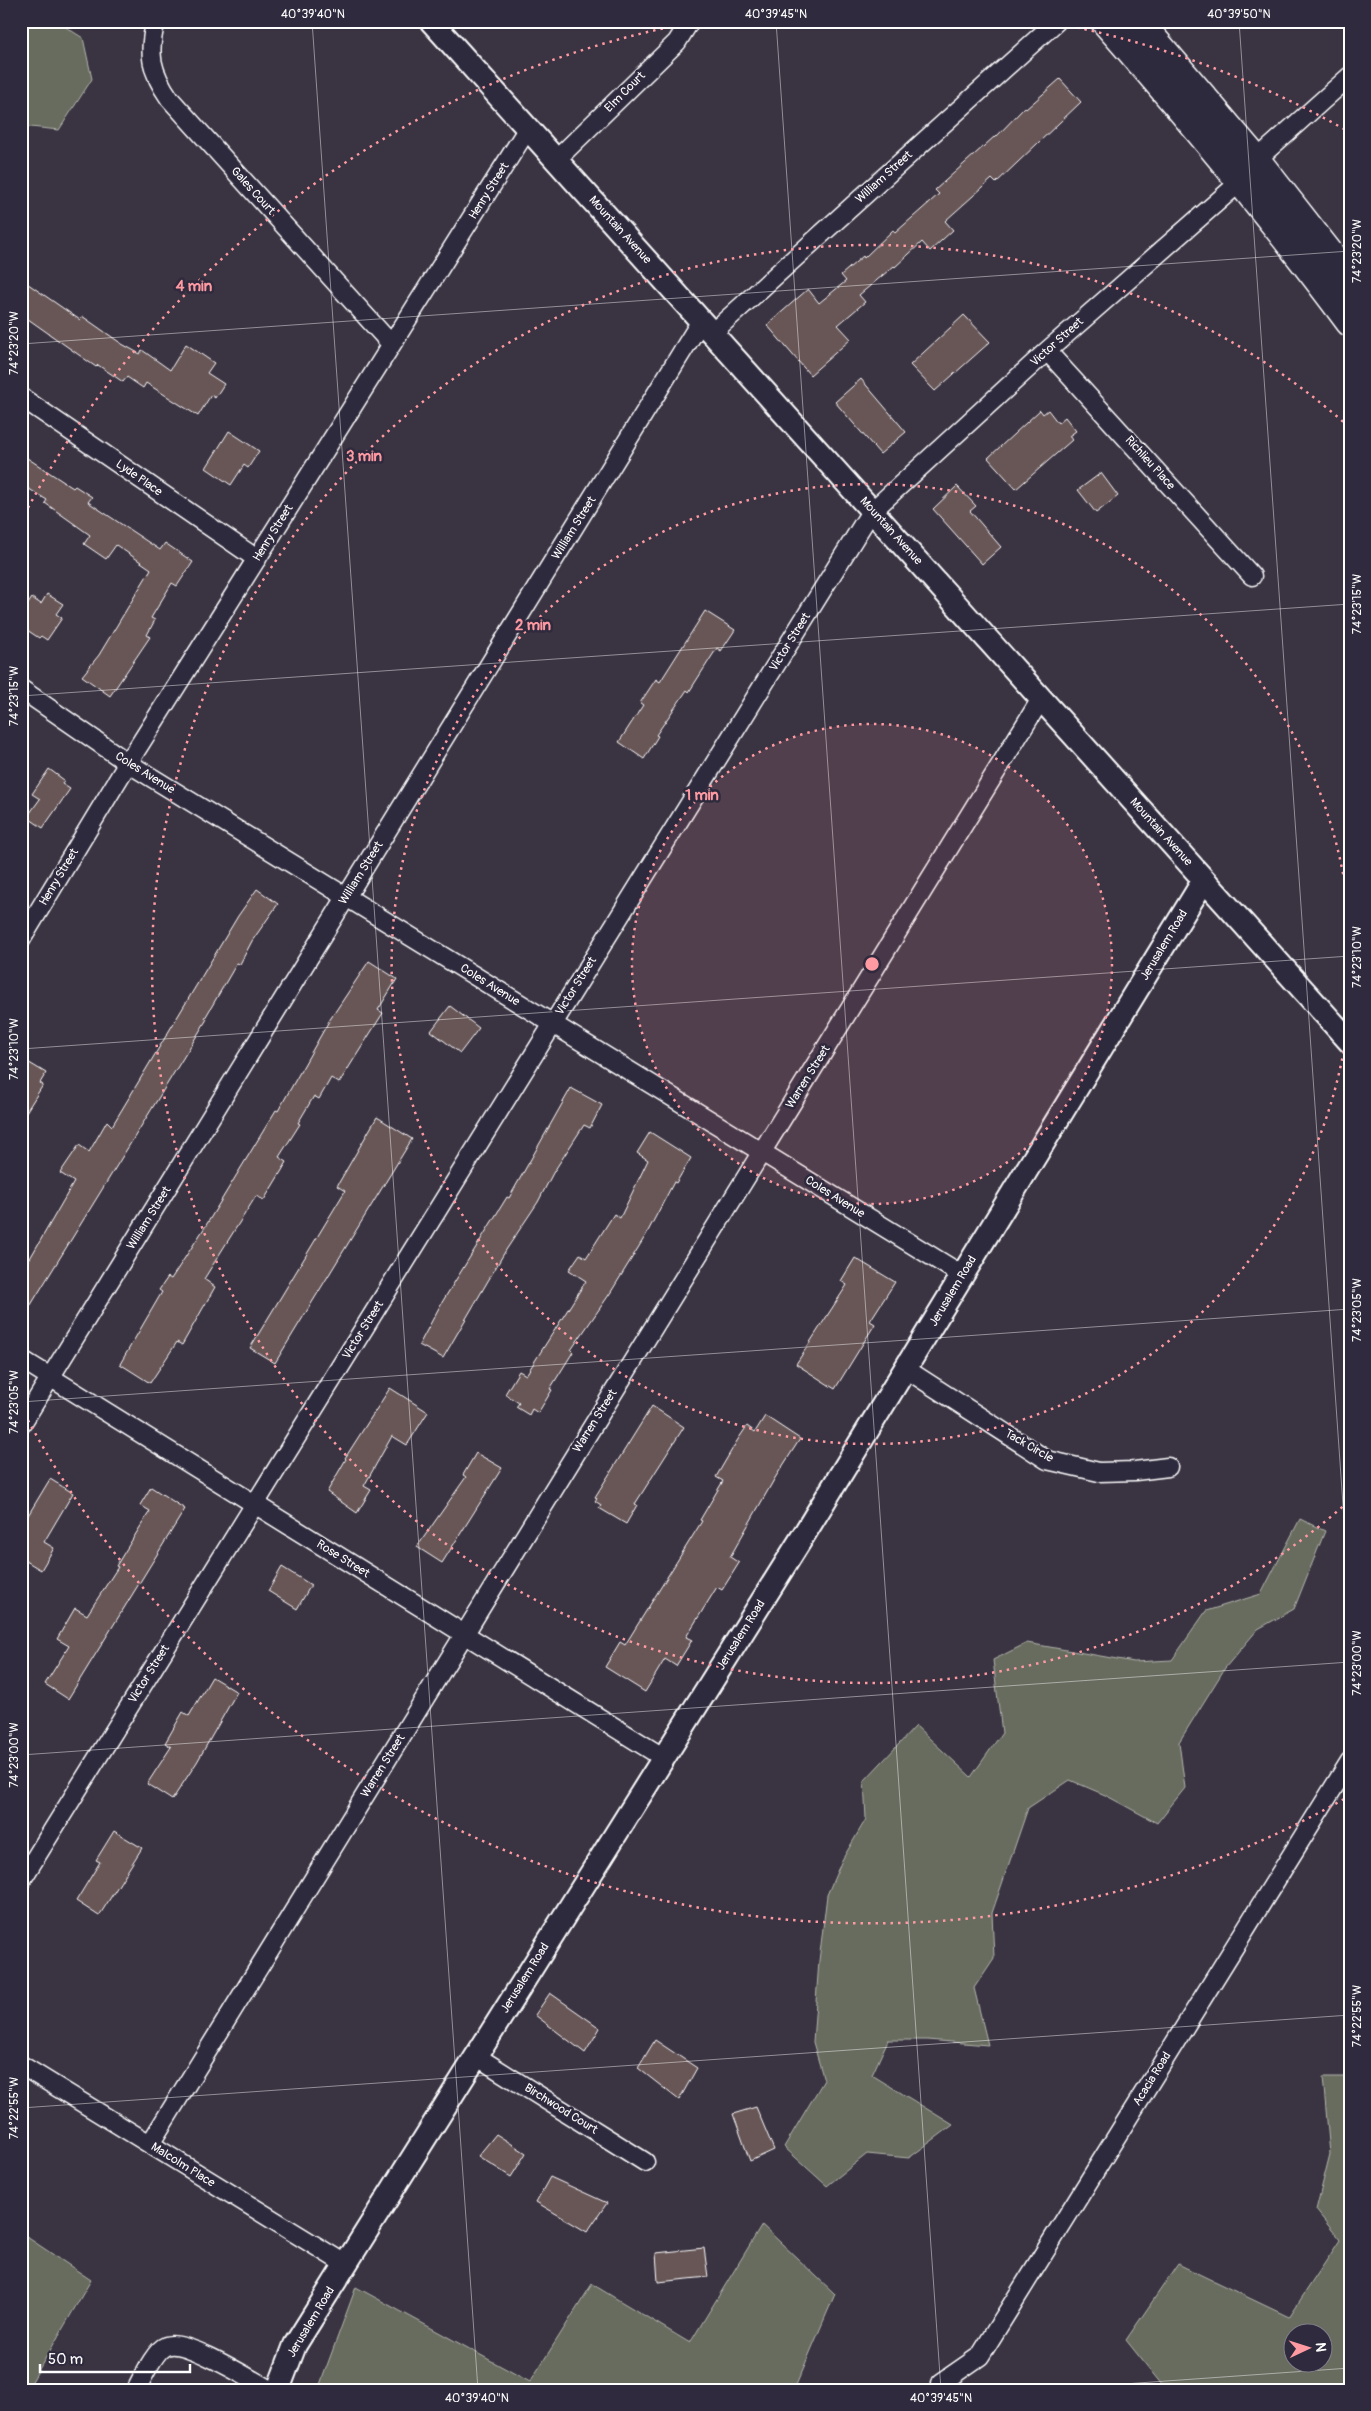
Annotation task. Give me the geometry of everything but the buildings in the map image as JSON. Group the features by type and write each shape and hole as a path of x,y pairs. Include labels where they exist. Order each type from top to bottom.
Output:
{"highway":[{"path":"1105,21 1174,100 1350,322"},
{"path":"1138,21 1256,160 1350,280"}],"street":[{"name":"Gales Court","path":"156,21 152,35 151,56 157,80 166,93 391,344"},
{"name":"Mountain Avenue","path":"432,21 1350,1042"},
{"name":"Elm Court","path":"556,160 677,42 690,21"},
{"name":"William Street","path":"21,1425 346,897 707,327 1057,21"},
{"path":"1256,160 1350,76"},
{"name":"Henry Street","path":"21,940 128,763 528,128"},
{"name":"Victor Street","path":"21,1880 872,511 1047,350 1240,182"},
{"name":"Richlieu Place","path":"1047,350 1252,576"},
{"name":"Lyde Place","path":"21,397 257,559"},
{"name":"Coles Avenue","path":"21,689 128,763 962,1276"},
{"name":"Warren Street","path":"150,2144 1041,699"},
{"name":"Jerusalem Road","path":"278,2390 294,2345 664,1758 906,1369 1204,880"},
{"name":"Rose Street","path":"21,1359 664,1758"},
{"name":"Tack Circle","path":"906,1369 1047,1460 1099,1472 1135,1471 1168,1467"},
{"name":"Acacia Road","path":"941,2383 980,2356 1350,1762"},
{"name":"Birchwood Court","path":"476,2056 645,2162"},
{"name":"Malcolm Place","path":"21,2065 345,2264"},
{"path":"136,2390 159,2351 165,2346 174,2344 192,2348 270,2390"}],"green space":[{"path":"21,21 56,21 83,38 92,79 59,130 21,126"},
{"path":"1300,1519 1325,1531 1294,1609 1258,1629 1225,1668 1179,1742 1185,1788 1157,1823 1105,1795 1070,1780 1028,1808 992,1913 994,1958 974,1988 988,2045 927,2040 888,2040 872,2075 953,2125 909,2158 867,2154 827,2186 784,2147 824,2080 813,2042 819,1961 827,1895 842,1860 866,1819 864,1781 916,1726 971,1777 1002,1733 993,1660 1027,1643 1134,1662 1172,1660 1206,1611 1261,1594"},
{"path":"1323,2077 1350,2077 1350,2390 1166,2390 1126,2340 1178,2264 1289,2317 1340,2240 1316,2210 1330,2154"},
{"path":"762,2225 835,2294 794,2390 318,2390 356,2287 530,2382 592,2284 690,2343"},
{"path":"21,2233 91,2280 27,2390 21,2390"}]}
